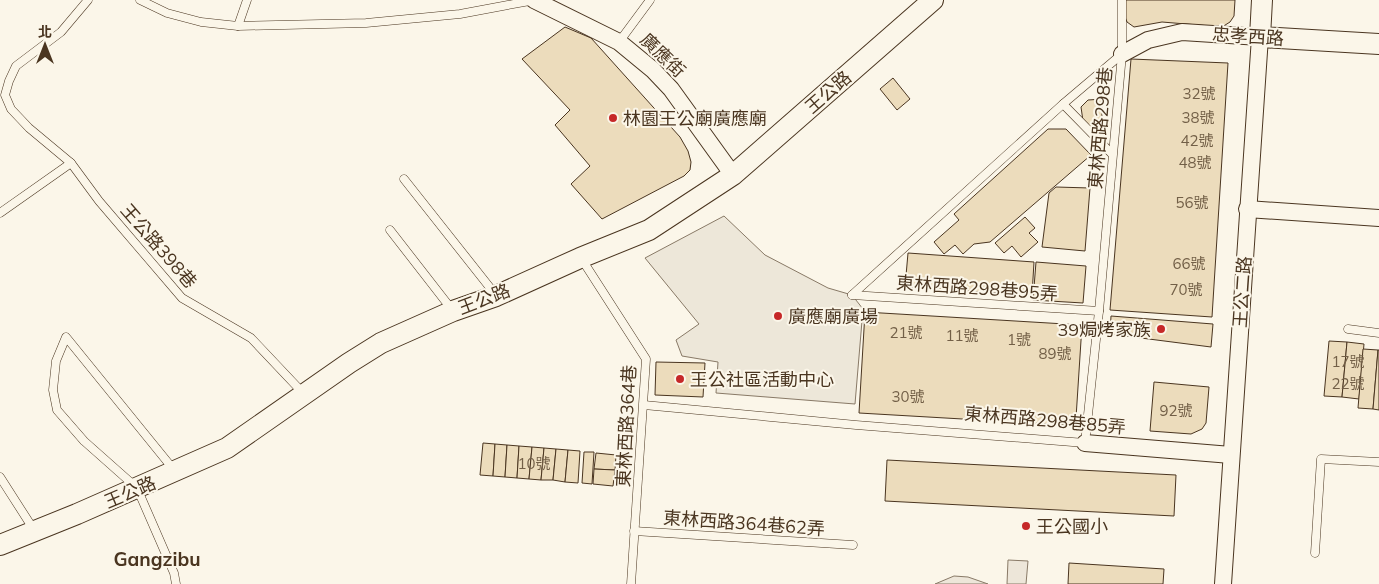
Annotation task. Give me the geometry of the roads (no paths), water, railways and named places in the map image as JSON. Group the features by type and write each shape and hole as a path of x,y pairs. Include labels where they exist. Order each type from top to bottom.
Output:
{"street":[{"name":"廣應街","path":"535,0 619,42 653,70 671,90 733,175"},
{"name":"王公路","path":"0,545 175,472 227,448 349,363 381,343 453,311 496,296 580,258 649,230 733,175 933,0"},
{"name":"王公二路","path":"1223,584 1230,454 1262,0"},
{"name":"忠孝西路","path":"1122,54 1148,40 1182,32 1379,44"},
{"path":"1247,209 1379,218"},
{"name":"東林西路298巷85弄","path":"1085,443 1230,454"}],"lane":[{"name":"王公路398巷","path":"88,0 61,32 16,66 5,95 11,109 29,128 71,163 100,201 182,298 251,338 304,394"},
{"path":"140,0 184,18 238,26 366,23 460,14 535,0"},
{"path":"238,26 248,0"},
{"path":"619,42 650,0"},
{"path":"1122,0 1122,54"},
{"name":"東林西路298巷","path":"852,295 1063,104 1122,54"},
{"name":"東林西路298巷","path":"1085,443 1122,54"},
{"path":"1063,104 1112,154"},
{"path":"0,213 71,163"},
{"path":"404,179 496,296"},
{"path":"390,230 453,311"},
{"name":"東林西路364巷","path":"580,258 646,358 630,584"},
{"name":"東林西路298巷95弄","path":"852,295 1099,311"},
{"path":"1348,329 1379,333"},
{"path":"175,472 66,337 56,360 52,390 57,410 84,441 137,488 174,573 176,584"},
{"name":"東林西路298巷85弄","path":"644,405 856,425 1085,443"},
{"path":"1315,553 1321,460 1379,462"},
{"path":"0,477 35,531"},
{"name":"東林西路364巷62弄","path":"634,531 853,545"}],"place":[{"name":"林園王公廟廣應廟","path":"613,118"},
{"name":"廣應廟廣場","path":"778,316"},
{"name":"39焗烤家族","path":"1161,329"},
{"name":"王公社區活動中心","path":"680,379"},
{"name":"王公國小","path":"1026,526"}],"district":[{"name":"Gangzibu","path":"157,559"}]}
